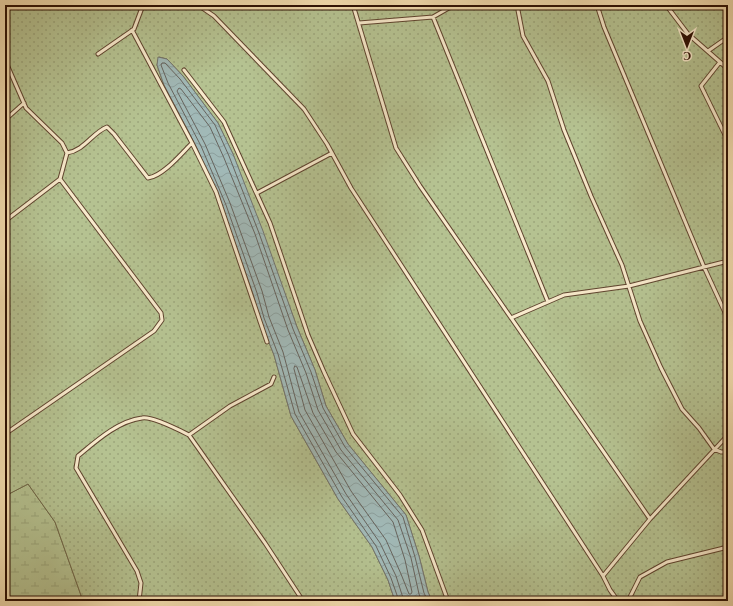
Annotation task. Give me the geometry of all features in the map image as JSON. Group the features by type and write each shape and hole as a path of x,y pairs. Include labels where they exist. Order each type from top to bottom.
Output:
{"lane":[{"path":"98,54 134,29 144,5"},
{"path":"198,5 214,16 304,109 332,153 351,188 380,235 603,576 617,600"},
{"path":"353,5 396,148 420,186 650,519"},
{"path":"359,23 433,17 454,5"},
{"path":"517,5 523,36 548,81 590,196 622,265 640,321 673,392 682,409 699,428 714,449 721,452 728,452"},
{"path":"597,5 604,27 704,266 728,319"},
{"path":"666,5 688,34 728,69"},
{"path":"433,17 548,302"},
{"path":"132,30 216,192 267,342"},
{"path":"708,51 728,37"},
{"path":"5,60 26,108 62,143 67,153 60,179 5,221"},
{"path":"720,62 701,86 728,141"},
{"path":"184,70 224,122 270,223 308,335 324,372 353,434 400,495 422,530 448,601"},
{"path":"5,120 24,103"},
{"path":"67,153 86,145 101,129 107,127 148,178 154,177 162,172 192,144"},
{"path":"257,194 332,153"},
{"path":"5,434 154,331 162,320 161,313 60,179"},
{"path":"511,318 564,295 628,286 728,261"},
{"path":"188,435 230,406 271,384 274,377"},
{"path":"139,601 141,583 137,571 76,468 78,456 116,427 143,418 170,426 188,435 265,543 303,601"},
{"path":"603,576 650,519 728,435"},
{"path":"628,601 640,577 667,562 728,547"}],"green space":[{"path":"5,5 728,5 728,601 432,601 428,592 419,556 406,515 348,444 326,406 315,370 297,327 233,154 218,123 183,76 167,59 159,57 157,65 164,85 197,148 222,206 253,294 260,320 274,355 291,416 338,499 372,547 388,580 395,601 83,601 55,522 28,484 5,496"},
{"path":"28,484 55,522 83,601 5,601 5,496"}],"water":[{"path":"158,57 167,59 183,76 218,123 233,154 263,231 297,327 315,370 326,406 348,444 406,515 419,556 428,592 432,601 395,601 388,580 372,547 338,499 291,416 274,355 260,320 253,294 222,206 197,148 164,85 157,65"}]}
